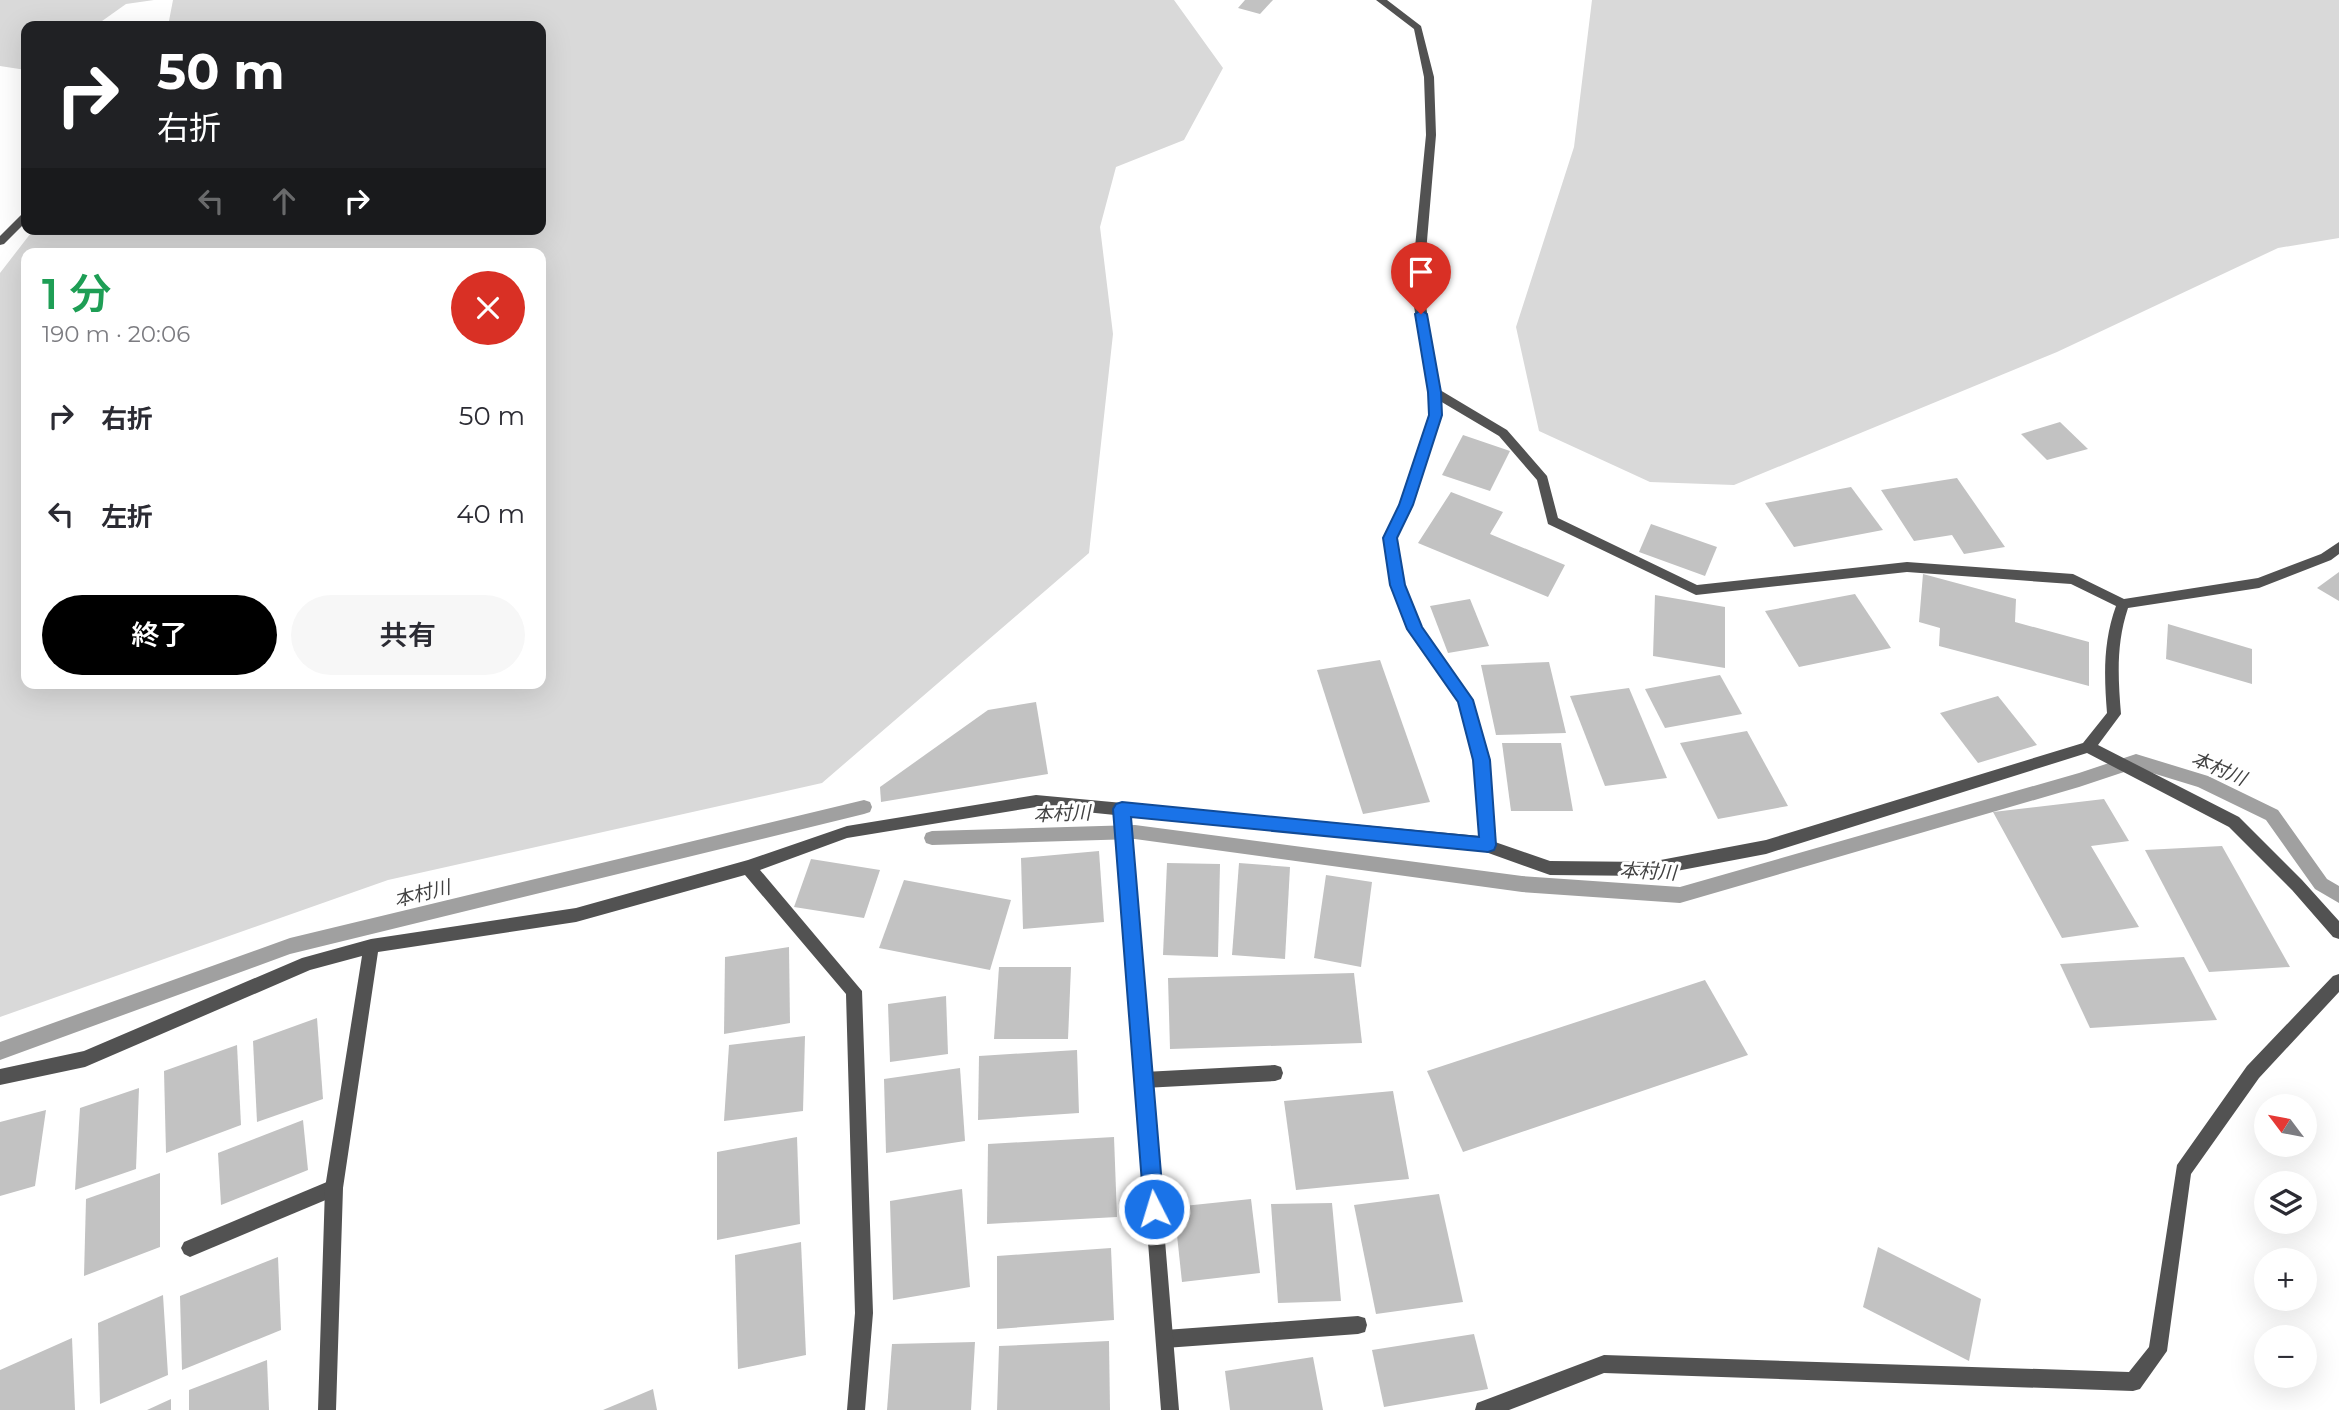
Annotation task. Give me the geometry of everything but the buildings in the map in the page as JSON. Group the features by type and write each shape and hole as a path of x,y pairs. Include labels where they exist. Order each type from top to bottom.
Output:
{"street":[{"path":"1381,0 1418,27 1429,77 1431,135 1417,288 1436,415 1406,505 1390,538 1398,585 1415,629 1465,700 1481,760 1488,845"},
{"path":"0,242 21,221"},
{"path":"1434,392 1503,433 1544,479 1552,521 1696,590 1907,567 2073,579 2123,604 2259,583 2326,557 2339,547"},
{"path":"0,1077 85,1059 308,963 371,946 576,915 748,867 847,832 1036,802 1488,845 1550,868 1650,869 1766,847 2091,748 2114,714 2110,665 2112,634 2123,604"},
{"path":"2091,748 2234,822 2339,932"},
{"path":"1122,811 1170,1410"},
{"path":"748,867 854,991 864,1313 856,1410"},
{"path":"327,1410 334,1188 371,946"},
{"path":"1484,1410 1604,1364 2133,1382 2158,1351 2183,1171 2253,1072 2339,981"},
{"path":"1144,1080 1275,1073"},
{"path":"190,1248 334,1188"},
{"path":"1165,1339 1358,1325"}],"shaded area":[{"path":"0,0 154,0 126,4 102,21 21,21 21,69 0,66"},
{"path":"173,0 1174,0 1223,68 1184,140 1116,167 1100,227 1113,334 1089,553 822,783 388,880 0,1017 0,273 29,235 546,235 546,21 169,21"},
{"path":"1592,0 2339,0 2339,238 2278,248 2057,352 1734,485 1650,482 1539,431 1516,327 1574,147"}],"waterway":[{"name":"本村川","path":"932,838 1135,832 1522,884 1680,895 2079,780 2136,761 2202,781 2272,815 2321,884 2339,895"},
{"name":"本村川","path":"0,1051 290,946 864,807"}],"route":[{"path":"1154,1209 1122,809 1488,845 1481,760 1465,700 1415,629 1398,585 1390,538 1406,505 1436,415 1421,314"}]}
